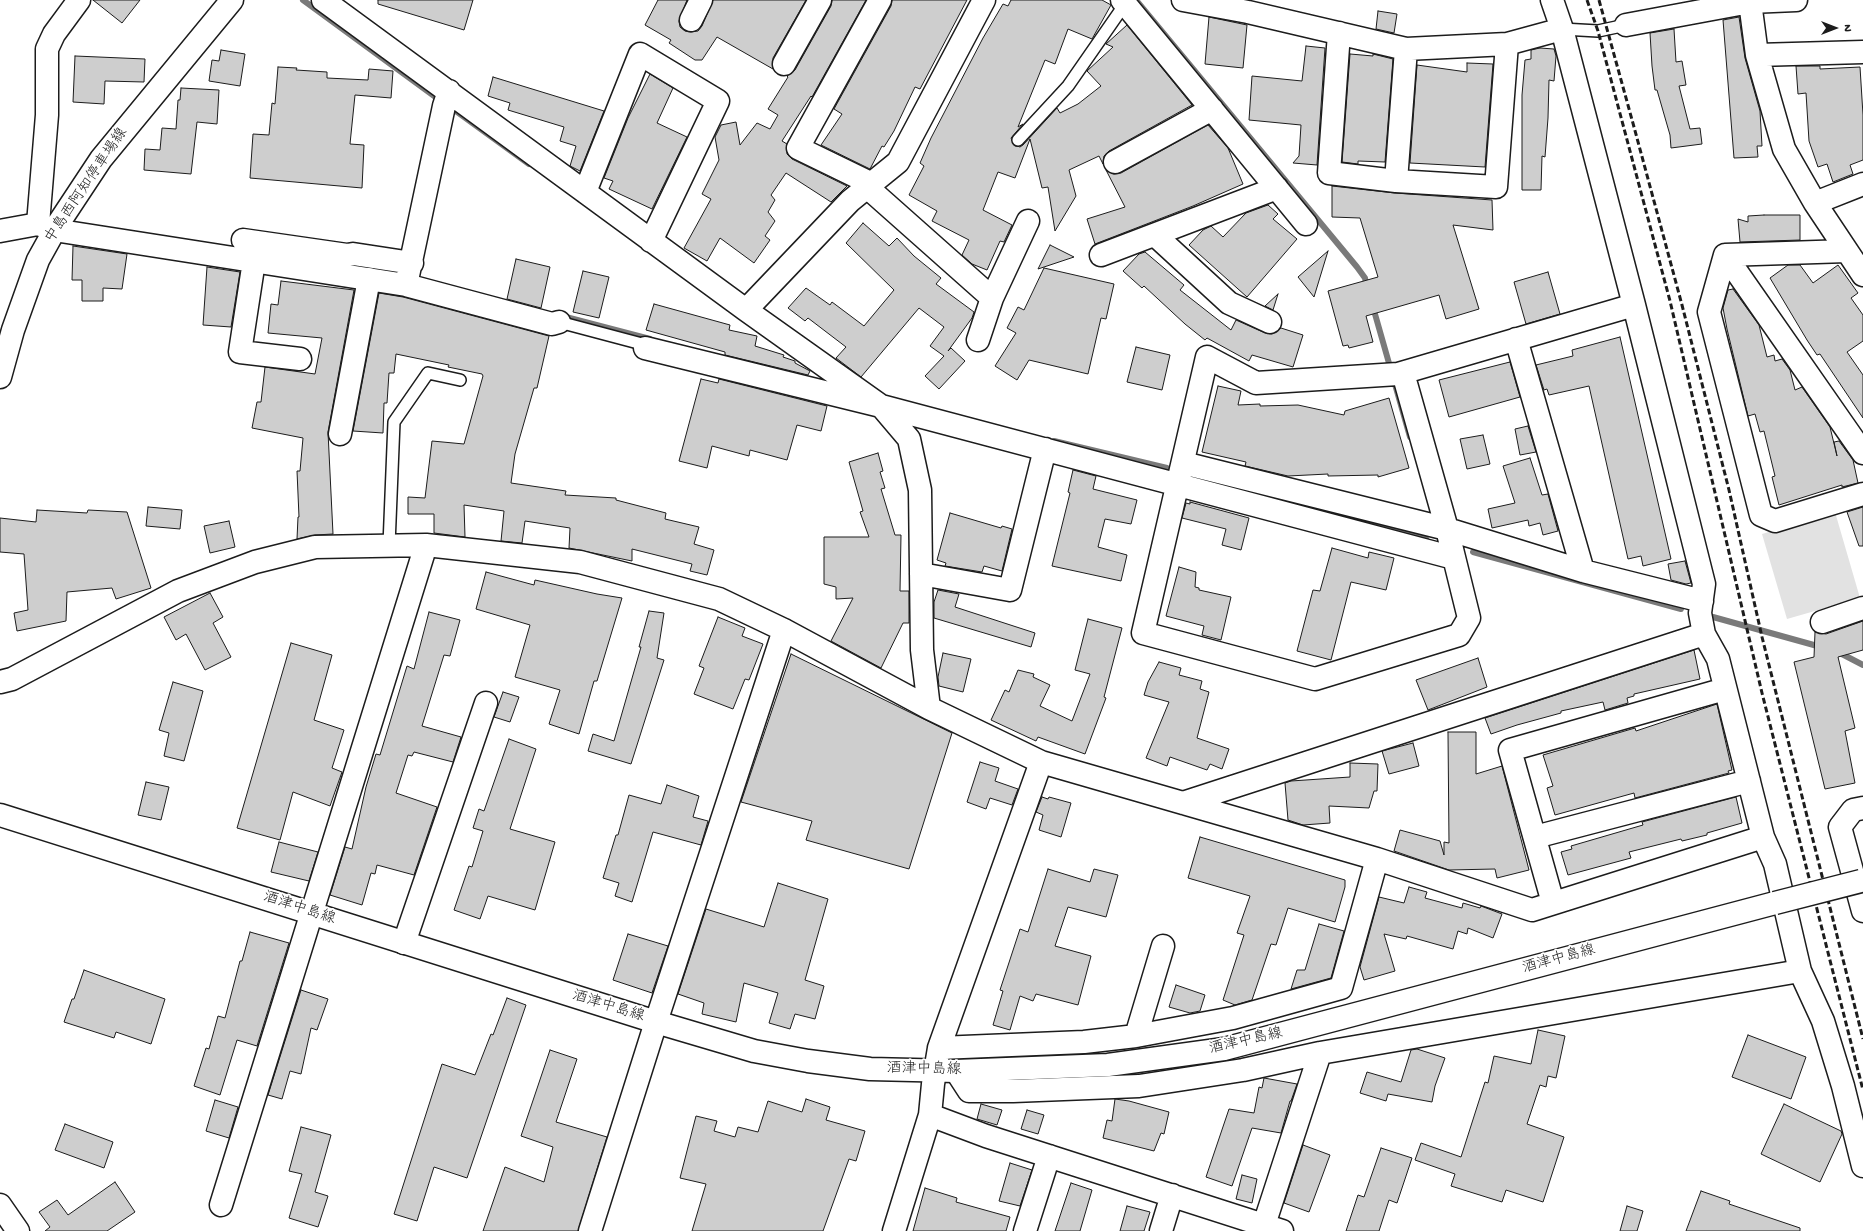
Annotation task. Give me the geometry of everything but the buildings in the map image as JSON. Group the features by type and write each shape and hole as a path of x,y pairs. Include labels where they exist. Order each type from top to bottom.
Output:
{"main road":[{"path":"46,227 48,48 54,34 79,0"},
{"name":"中島西阿知停車場線","path":"0,377 13,330 38,260 46,227 232,0"},
{"path":"323,0 446,99 585,192 746,310 881,406 909,439 920,490 922,650 929,708"},
{"path":"690,20 701,0"},
{"path":"784,64 820,0"},
{"path":"880,0 798,148 870,185 992,298"},
{"path":"746,310 850,201 898,162 984,0"},
{"path":"1183,0 1248,12 1406,48 1507,44 1562,29"},
{"path":"1552,0 1562,29 1634,305 1704,584 1700,613 1704,634 1718,659 1763,837 1775,864 1800,971 1823,1021 1844,1086 1863,1166"},
{"path":"1626,25 1750,2 1796,0"},
{"path":"1124,2 1306,224"},
{"path":"1750,2 1758,56 1784,149 1815,203 1863,275"},
{"path":"1339,33 1329,173 1396,181 1496,186 1507,44"},
{"path":"1396,181 1406,48"},
{"path":"1758,56 1863,52"},
{"path":"585,192 640,54 718,101 652,241"},
{"path":"409,275 446,99"},
{"path":"1115,162 1212,109"},
{"path":"1815,203 1863,184"},
{"path":"1101,255 1277,188"},
{"path":"978,340 992,298 1028,221"},
{"path":"0,231 46,227 369,279 409,275"},
{"path":"1155,235 1229,304 1270,322"},
{"path":"242,240 347,255 353,254 409,275 552,324 559,322"},
{"path":"1725,255 1847,251"},
{"path":"1725,255 1863,453"},
{"path":"1725,255 1709,312 1761,515 1775,521 1863,494"},
{"path":"254,261 240,352 300,359"},
{"path":"340,434 369,279"},
{"path":"1394,374 1447,529 1469,618 1459,635 1315,679 1143,633 1207,357 1256,383 1394,374 1634,305"},
{"path":"1516,339 1583,571"},
{"path":"645,348 881,406 1454,558"},
{"path":"921,574 1010,590 1045,449"},
{"path":"1183,463 1447,529 1583,571 1702,601"},
{"path":"221,1205 426,545"},
{"path":"0,682 12,679 178,591 255,562 315,547 426,545 580,562 719,599 784,630 929,708 1041,762 1377,860 1532,910 1763,837"},
{"path":"1822,622 1863,608"},
{"path":"590,1231 656,1022 784,630"},
{"path":"1183,803 1704,634"},
{"path":"1553,903 1510,750 1725,689"},
{"path":"404,943 486,703"},
{"path":"894,1231 930,1115 934,1071 939,1048 1041,762"},
{"path":"1534,837 1749,781"},
{"path":"1863,808 1853,810 1840,828 1863,911"},
{"name":"酒津中島線","path":"0,815 656,1022 754,1051 808,1061 870,1069 956,1072 1108,1065 1224,1049 1862,881"},
{"path":"939,1048 1084,1042 1136,1036 1233,1018 1341,988 1377,860"},
{"path":"1136,1036 1163,946"},
{"path":"956,1072 969,1091 1093,1089 1139,1086 1243,1070 1320,1053 1800,971"},
{"path":"930,1115 986,1136 1172,1195 1269,1229 1320,1053"},
{"path":"1025,1231 1049,1156"},
{"path":"1161,1231 1172,1195"},
{"path":"0,1205 18,1231"}],"lane":[{"path":"1018,140 1068,86 1124,2"},
{"path":"1562,29 1598,31 1626,25"},
{"path":"559,322 642,344 645,348"},
{"path":"389,546 394,422 428,373 460,380"}],"shaded area":[{"path":"1835,512 1860,598 1787,619 1762,534"}],"waterway":[{"path":"303,0 441,101"},
{"path":"1136,0 1357,267 1365,278 1367,289"},
{"path":"449,106 529,164"},
{"path":"1373,307 1410,437"},
{"path":"562,316 650,339"},
{"path":"1054,441 1167,468"},
{"path":"1289,501 1426,539"},
{"path":"1473,552 1681,609"},
{"path":"1713,617 1821,647"},
{"path":"1838,652 1863,665"}],"railway":[{"path":"1587,0 1598,31 1670,301 1762,693 1863,1090"},
{"path":"1599,0 1682,305 1729,490 1762,637 1863,1039"}]}
